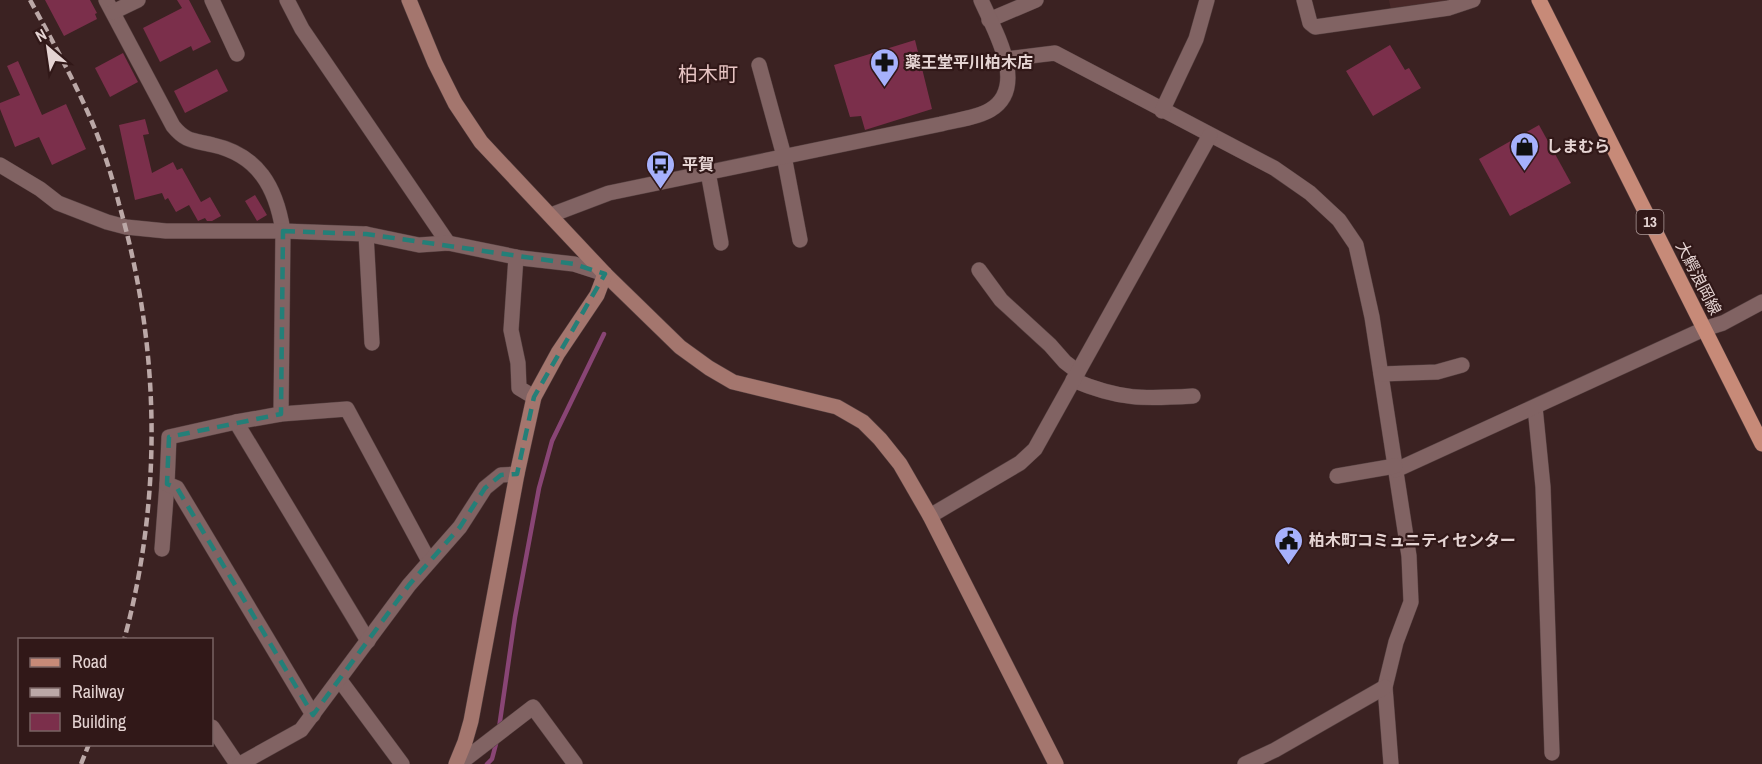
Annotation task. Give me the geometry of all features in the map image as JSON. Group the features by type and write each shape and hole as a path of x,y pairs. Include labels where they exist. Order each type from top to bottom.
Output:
{"main road":[{"name":"大鰐浪岡線","path":"1539,0 1762,444"}],"street":[{"path":"138,0 109,6 173,126 181,136 189,140 237,152 254,165 274,193 280,209 283,231 281,414"},
{"path":"212,0 237,54"},
{"path":"287,0 302,29 448,243"},
{"path":"409,0 435,63 455,103 481,142 605,274 680,347 733,382 837,407 863,422 900,464 930,516 1056,764"},
{"path":"551,215 609,193 941,124 990,110 1003,98 1009,75 1006,59 981,0"},
{"path":"989,20 1036,0"},
{"path":"1162,111 1196,39 1207,0"},
{"path":"1304,0 1310,23 1315,27 1449,8 1473,0"},
{"path":"1006,59 1055,53 1274,168 1310,193 1339,220 1356,245 1366,283 1409,556 1411,602 1396,642 1386,687 1391,764"},
{"path":"759,65 784,156 800,240"},
{"path":"930,516 1020,463 1035,449 1210,135"},
{"path":"0,165 40,189 58,203 126,227 188,232 283,231 366,234 420,245 448,243 574,264 605,274"},
{"path":"708,172 721,243"},
{"path":"366,234 372,344"},
{"path":"516,256 511,330 518,363 519,388 534,397"},
{"path":"979,270 1001,300 1050,345 1076,376 1095,389 1134,398 1193,396"},
{"path":"458,764 471,721 517,474 534,397 549,368 597,295 605,274"},
{"path":"1337,476 1396,468 1704,329 1723,323 1762,302"},
{"path":"1381,374 1437,372 1462,365"},
{"path":"1535,407 1543,488 1552,753"},
{"path":"162,549 170,436 281,414 347,408 429,561"},
{"path":"236,422 368,641"},
{"path":"213,729 238,764 301,730 429,561 460,527 485,488 501,475 517,474"},
{"path":"167,484 177,488 313,715"},
{"path":"339,679 402,764"},
{"path":"1245,764 1275,750 1386,687"},
{"path":"458,764 533,707 575,764"}],"highlighted area":[{"path":"283,231 366,234 574,264 605,274 534,397 517,474 501,475 485,488 460,527 409,585 313,715 177,488 167,484 169,437 281,414"}],"shaded area":[{"path":"1389,0 1457,0 1391,10"}],"building":[{"path":"45,0 90,0 97,13 95,14 97,19 64,36"},
{"path":"177,0 189,0 211,42 193,51 191,46 160,62 143,28 182,8"},
{"name":"薬王堂平川柏木店","path":"915,40 932,109 865,130 861,116 850,117 834,65"},
{"path":"1390,45 1405,70 1409,68 1421,88 1373,116 1346,71"},
{"path":"123,53 138,82 110,97 95,68"},
{"path":"18,61 42,115 66,104 86,149 52,165 39,137 15,147 0,109 0,103 20,95 7,66"},
{"path":"217,69 228,91 185,113 174,91"},
{"path":"145,119 149,134 143,135 152,173 173,162 177,170 182,168 201,202 210,197 221,216 212,221 207,221 205,218 198,221 189,205 176,212 168,198 165,200 162,193 135,200 119,125"},
{"name":"しまむら","path":"1539,125 1571,183 1510,216 1479,159"},
{"path":"255,195 267,215 257,221 245,201"}],"waterway":[{"path":"499,728 515,617 539,488 552,441 604,334"},
{"path":"487,764 492,759 497,740"}],"railway":[{"path":"30,0 70,75 100,142 133,258 143,312 149,367 150,477 137,586 124,638"},
{"path":"81,764 88,746"}],"place":[{"name":"薬王堂平川柏木店","path":"884,88"},
{"name":"しまむら","path":"1525,172"},
{"name":"平賀","path":"661,190"},
{"name":"柏木町コミュニティセンター","path":"1288,566"}],"district":[{"name":"柏木町","path":"708,74"}]}
